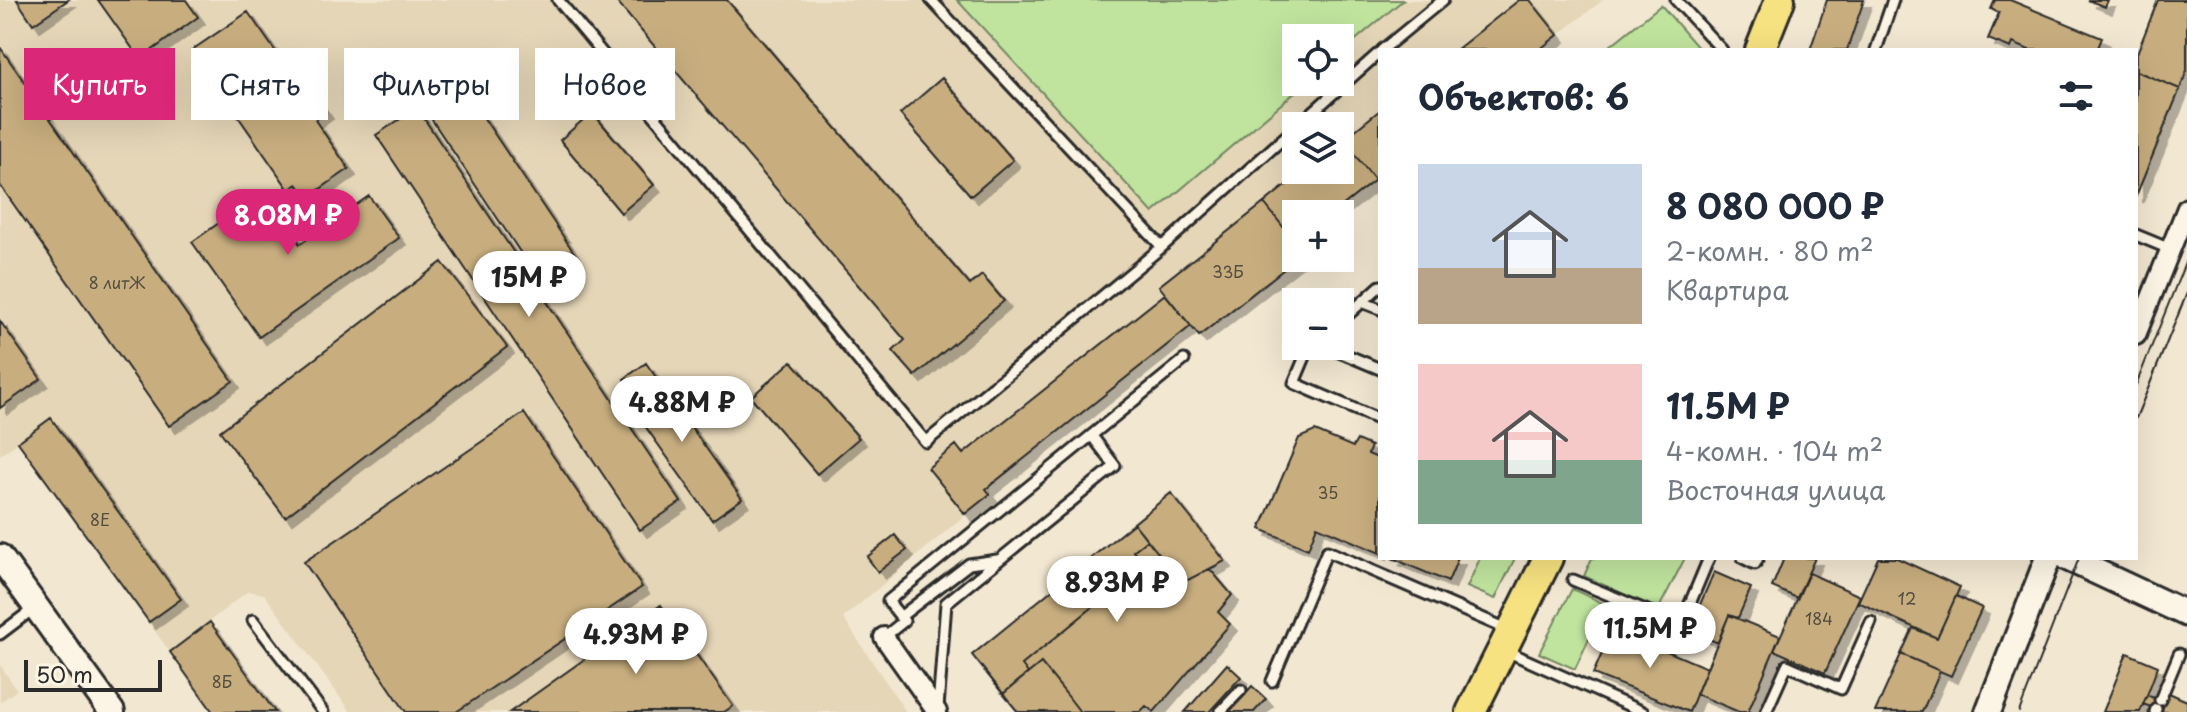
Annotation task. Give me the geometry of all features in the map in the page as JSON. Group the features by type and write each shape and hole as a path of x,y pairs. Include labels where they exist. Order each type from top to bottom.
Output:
{"main road":[{"path":"1761,48 1780,0"},
{"path":"1471,712 1547,560"}],"street":[{"path":"2138,330 2187,208"},
{"path":"0,557 112,712"},
{"path":"1988,712 2047,560"},
{"path":"2071,560 2187,614"},
{"path":"884,637 938,712"}],"lane":[{"path":"558,0 926,442 1162,247 1282,139"},
{"path":"931,0 1162,247"},
{"path":"1385,48 1443,0"},
{"path":"1676,0 1720,48"},
{"path":"1688,14 1693,0"},
{"path":"1877,48 1893,0"},
{"path":"1312,112 1378,54"},
{"path":"2138,236 2170,249"},
{"path":"1354,309 1378,288"},
{"path":"1362,302 1378,308"},
{"path":"1354,358 1378,368"},
{"path":"884,637 904,621 888,601 1184,360"},
{"path":"1304,360 1294,383 1378,419"},
{"path":"938,712 946,603 1115,466 1092,436"},
{"path":"1272,681 1327,551 1508,640 1643,712"},
{"path":"900,617 969,564 1000,559"},
{"path":"1573,580 1681,625 1708,560"},
{"path":"0,634 36,607"},
{"path":"253,620 323,712"},
{"path":"1766,712 1787,665 1841,689 1871,622"},
{"path":"2157,707 2179,654"},
{"path":"1220,712 1241,690"}],"shaded area":[{"path":"0,0 1603,0 1542,48 1378,48 1378,177 1327,200 1282,200 1282,271 1199,336 1190,327 986,488 990,494 843,618 906,712 351,712 264,594 248,591 170,652 19,442 0,455"},
{"path":"0,665 17,690 0,702"}],"green space":[{"path":"957,0 1403,0 1354,41 1354,24 1282,24 1282,96 1291,96 1153,213"},
{"path":"1661,5 1698,48 1607,48"},
{"path":"1479,560 1514,560 1495,599 1467,587"},
{"path":"1591,560 1684,560 1658,610 1584,576"},
{"path":"1572,589 1605,604 1575,669 1539,653"}],"building":[{"path":"17,0 68,0 33,24"},
{"path":"98,0 186,0 198,17 155,48 132,48"},
{"path":"615,0 727,0 970,285 982,275 1004,301 915,376 893,351 905,340 675,70 675,48 656,48"},
{"path":"1519,0 1530,0 1558,35 1542,48 1459,48"},
{"path":"1827,0 1864,0 1848,48 1811,48"},
{"path":"1995,0 2010,0 2102,38 2098,48 2024,48 2013,43 2011,48 1988,39 1999,13 1991,9"},
{"path":"2088,0 2108,0 2105,7"},
{"path":"2158,0 2187,0 2187,70 2180,89 2138,72 2138,51"},
{"path":"248,12 273,48 195,48"},
{"path":"0,47 24,81 24,120 51,120 233,381 169,426 0,185"},
{"path":"2138,72 2180,89 2138,191"},
{"path":"942,78 1013,160 971,196 900,114"},
{"path":"1378,112 1378,178 1375,180 1354,154 1354,131"},
{"path":"240,120 315,120 349,169 307,198 297,184 289,190"},
{"path":"399,120 425,120 681,502 640,530 376,135"},
{"path":"432,120 485,120 577,257 540,282"},
{"path":"583,120 599,120 654,185 621,213 560,140"},
{"path":"1354,154 1375,180 1350,200 1282,200 1282,226 1264,203 1288,184 1354,184"},
{"path":"263,192 300,244 369,196 399,238 259,337 192,242"},
{"path":"1264,203 1282,226 1282,271 1199,336 1159,286"},
{"path":"442,262 507,347 285,517 220,431"},
{"path":"1165,294 1191,326 986,489 990,494 965,514 928,468 956,445 963,454"},
{"path":"0,321 41,379 0,408"},
{"path":"792,361 859,438 817,474 751,397"},
{"path":"646,363 742,499 712,520 635,412 643,407 624,379"},
{"path":"524,413 642,587 456,712 406,712 304,562"},
{"path":"51,418 181,599 149,622 18,442"},
{"path":"1315,431 1353,447 1357,440 1371,446 1368,454 1378,458 1378,552 1317,526 1308,549 1260,529 1299,438"},
{"path":"1171,493 1225,561 1182,583 1134,523"},
{"path":"1171,493 1225,561 1210,569 1232,595 1218,612 1230,624 1154,712 1146,706 1140,712 1018,712 972,655"},
{"path":"1134,523 1147,540 1133,551 1144,565 1022,665 1028,673 1003,694 972,655"},
{"path":"895,535 907,550 878,572 867,557"},
{"path":"1397,560 1457,560 1448,582"},
{"path":"1783,560 1814,560 1797,598 1772,587"},
{"path":"1877,560 1901,560 1960,587 1937,638 1858,602"},
{"path":"1714,572 1751,588 1738,618 1729,615 1718,643 1689,630"},
{"path":"1809,573 1860,596 1825,673 1774,650"},
{"path":"1956,596 1982,608 1951,676 1901,654 1913,628 1937,638"},
{"path":"661,605 733,706 724,712 510,712"},
{"path":"1729,615 1780,636 1748,712 1739,712 1696,694"},
{"path":"210,622 275,712 213,712 170,652"},
{"path":"1613,628 1707,668 1689,712 1593,674"},
{"path":"2127,653 2158,666 2147,695 2140,712 2103,712"},
{"path":"1901,654 1940,671 1922,712 1875,712"},
{"path":"1041,663 1080,712 1018,712 1003,694"},
{"path":"1227,664 1241,677 1209,712 1185,712"},
{"path":"1252,686 1266,699 1254,712 1229,712"},
{"path":"2169,693 2187,701 2187,712 2161,712"},
{"path":"2147,695 2165,703 2161,711 2143,704"}],"tram line":[{"path":"2138,380 2187,258"},
{"path":"2138,413 2187,293"},
{"path":"2019,712 2078,560"}]}
